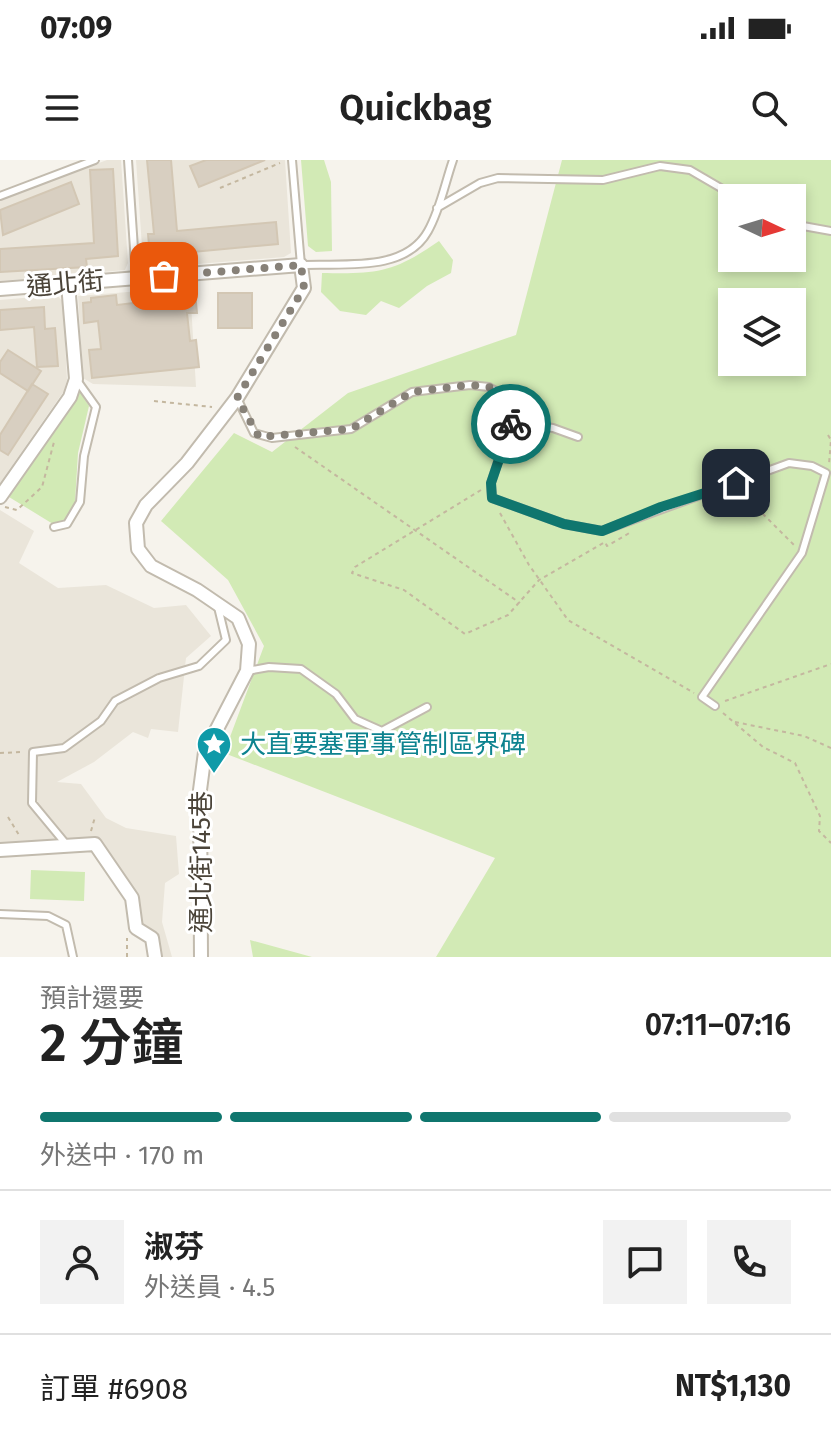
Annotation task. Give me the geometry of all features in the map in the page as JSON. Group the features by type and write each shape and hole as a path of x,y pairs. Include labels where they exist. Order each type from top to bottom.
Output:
{"street":[{"name":"通北街","path":"0,289 301,265"},
{"path":"247,671 249,644 238,618 151,566 138,549 136,523 146,505 187,463 237,398 304,288 301,265"},
{"path":"0,500 70,397 76,379 68,284"},
{"name":"通北街145巷","path":"201,957 200,790 205,752 247,671"},
{"path":"0,850 95,844 132,898 136,928 152,938 155,957"}],"lane":[{"path":"0,196 95,160"},
{"path":"128,160 136,278"},
{"path":"290,160 301,265"},
{"name":"通北街","path":"301,265 379,262 409,252 427,233 453,160"},
{"path":"437,208 480,183 498,178 603,180 660,166 690,170 718,186"},
{"path":"806,227 831,231"},
{"path":"54,527 67,524 80,502 84,456 96,407 76,379"},
{"path":"237,398 254,433 259,437 281,437 351,429 412,392 470,385 489,387 499,393 511,422 491,483 492,498 564,524 602,531 789,463 812,466 826,473 802,553 702,697 715,706"},
{"path":"511,422 553,428 578,437"},
{"path":"67,844 32,803 33,752 64,748 101,721 115,701 159,678 199,666 226,640 217,603"},
{"path":"247,671 269,667 301,669 336,694 355,719 382,731 427,707"},
{"path":"0,914 48,916 66,925 73,957"}],"path":[{"path":"220,188 290,160"},
{"path":"154,401 229,409"},
{"path":"0,500 17,510 42,487 53,448 56,417"},
{"path":"826,473 831,440 828,435"},
{"path":"281,437 521,604"},
{"path":"491,483 355,567 352,573 404,590 465,634 508,615 521,604 539,580 642,525"},
{"path":"736,483 742,493 802,553"},
{"path":"492,498 539,580 568,620 702,697"},
{"path":"831,664 715,706 763,747 795,763 820,816 819,831 831,843"},
{"path":"734,722 804,736 831,748"},
{"path":"0,753 33,752"},
{"path":"8,817 19,832 19,848"},
{"path":"89,844 95,817"},
{"path":"126,930 127,957"}],"shaded area":[{"path":"107,160 121,160 128,263 125,270 0,281 0,200"},
{"path":"136,160 285,160 291,253 284,257 148,268 143,261"},
{"path":"190,287 196,387 93,384 83,378 78,296"},
{"path":"57,295 63,302 67,380 64,391 0,483 0,300"},
{"path":"0,510 34,531 19,563 58,588 106,585 154,608 186,605 211,636 186,658 178,732 151,729 148,738 133,732 94,762 57,782 81,784 106,818 126,828 176,836 179,874 165,883 162,922 172,957 159,957 159,944 137,919 133,886 97,839 0,844"}],"green space":[{"path":"301,160 324,160 331,182 332,251 316,252 308,246"},
{"path":"562,160 831,160 831,957 436,957 495,858 224,753 264,646 228,580 161,521 234,433 272,452 348,393 516,335"},
{"path":"439,241 453,260 451,273 427,286 399,308 381,301 366,315 340,311 321,292 322,273 384,269 409,260"},
{"path":"80,392 89,406 78,453 75,502 67,521 53,524 9,497"},
{"path":"31,870 85,872 84,901 30,899"},
{"path":"250,940 312,957 253,957"}],"building":[{"path":"147,160 171,160 177,231 276,222 278,244 150,256 148,234 154,234"},
{"path":"206,160 265,160 199,187 190,166"},
{"path":"113,169 118,256 86,259 87,267 0,272 0,249 94,243 90,170"},
{"path":"71,182 79,204 3,235 0,210"},
{"path":"195,292 197,313 187,313 190,341 196,340 199,367 92,378 89,350 101,349 98,321 84,323 83,303 91,302 91,298 116,295 117,305 159,300 159,295"},
{"path":"218,293 252,293 252,328 218,328"},
{"path":"44,307 45,329 55,328 58,366 37,367 34,327 0,330 0,310"},
{"path":"8,350 41,371 28,391 0,373 0,362"},
{"path":"32,384 48,394 8,455 0,450 0,435"}],"way so far":[{"path":"164,276 301,265 304,288 237,398 259,437 351,429 412,392 470,385 489,387 499,393 509,411 511,424"}],"place":[{"name":"大直要塞軍事管制區界碑","path":"214,775"}],"route":[{"path":"511,424 510,436 491,483 492,498 564,524 592,531 615,528 661,507 736,483"}]}
